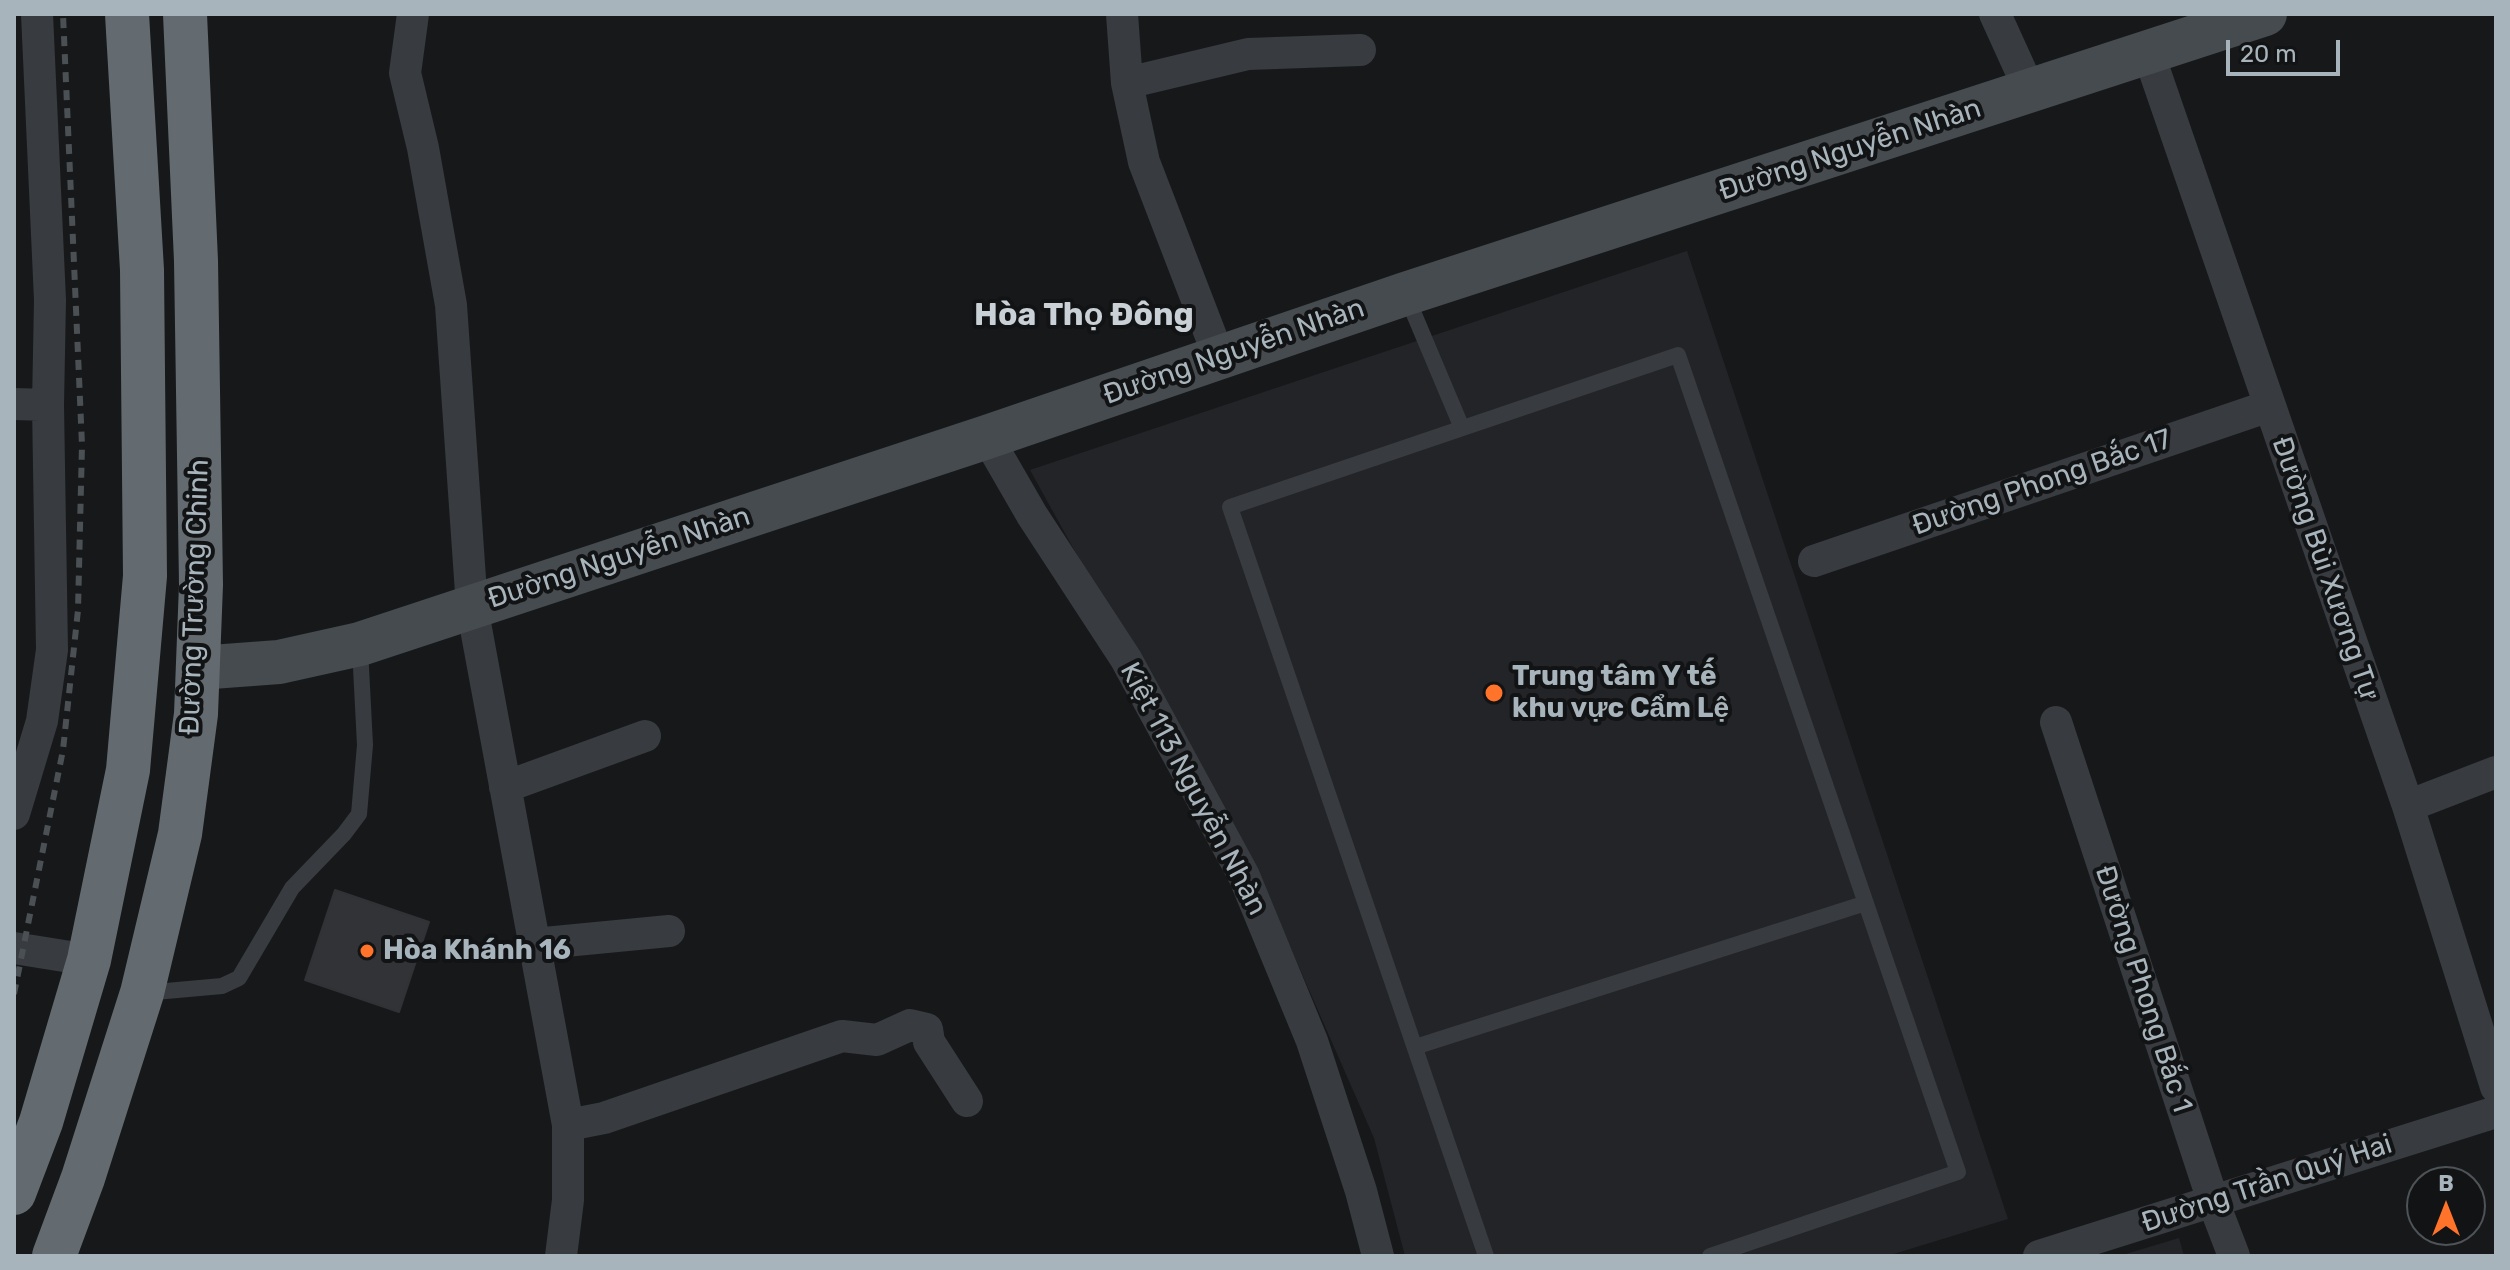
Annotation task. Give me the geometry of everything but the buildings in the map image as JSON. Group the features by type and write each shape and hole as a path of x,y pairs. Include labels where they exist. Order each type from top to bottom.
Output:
{"highway":[{"name":"Đường Trường Chinh","path":"14,1193 41,1122 89,960 128,770 145,576 142,270 127,14"},
{"name":"Đường Trường Chinh","path":"54,1256 83,1178 142,993 180,834 196,714 201,585 196,261 185,14"}],"street":[{"path":"14,814 42,721 52,650 48,405 50,300 37,14"},
{"path":"413,14 405,73 423,148 451,305 472,607 568,1125 568,1200 561,1256"},
{"path":"1122,14 1127,83 1144,162 1219,357"},
{"path":"1995,14 2030,91"},
{"name":"Đường Nguyễn Nhàn","path":"198,668 279,662 360,644 987,437 1405,294 2265,14"},
{"path":"1127,83 1248,54 1360,50"},
{"name":"Đường Bùi Xương Tự","path":"2148,52 2408,806 2496,1087"},
{"path":"14,404 48,405"},
{"name":"Đường Phong Bắc 17","path":"1814,561 2269,406"},
{"name":"Kiệt 113 Nguyễn Nhàn","path":"987,437 1032,515 1126,659 1244,876 1312,1041 1361,1191 1378,1256"},
{"name":"Đường Phong Bắc 1","path":"2056,722 2213,1201 2234,1256"},
{"path":"505,787 645,736"},
{"path":"2408,806 2496,772"},
{"path":"534,944 669,931"},
{"path":"14,948 89,960"},
{"path":"568,1125 604,1118 842,1036 877,1040 910,1025 927,1029 929,1042 967,1101"},
{"name":"Đường Trần Quý Hai","path":"2039,1256 2496,1112"}],"lane":[{"path":"1405,294 1462,428"},
{"path":"1486,1256 1230,507 1678,355 1958,1172 1720,1254"},
{"path":"142,993 222,986 239,978 292,888 359,814 365,745 360,644"},
{"path":"1415,1047 1866,903"}],"shaded area":[{"name":"Trung tâm Y tế khu vực Cẩm Lệ","path":"1687,251 2008,1219 1887,1256 1405,1256 1374,1138 1277,917 1030,470"},
{"path":"2179,1238 2184,1256 2119,1256"}],"railway":[{"path":"14,994 63,750 78,610 82,445 63,14"}],"place":[{"name":"Trung tâm Y tế khu vực Cẩm Lệ","path":"1494,693"},
{"name":"Hòa Khánh 16","path":"367,951"}],"district":[{"name":"Hòa Thọ Đông","path":"1084,316"}]}
